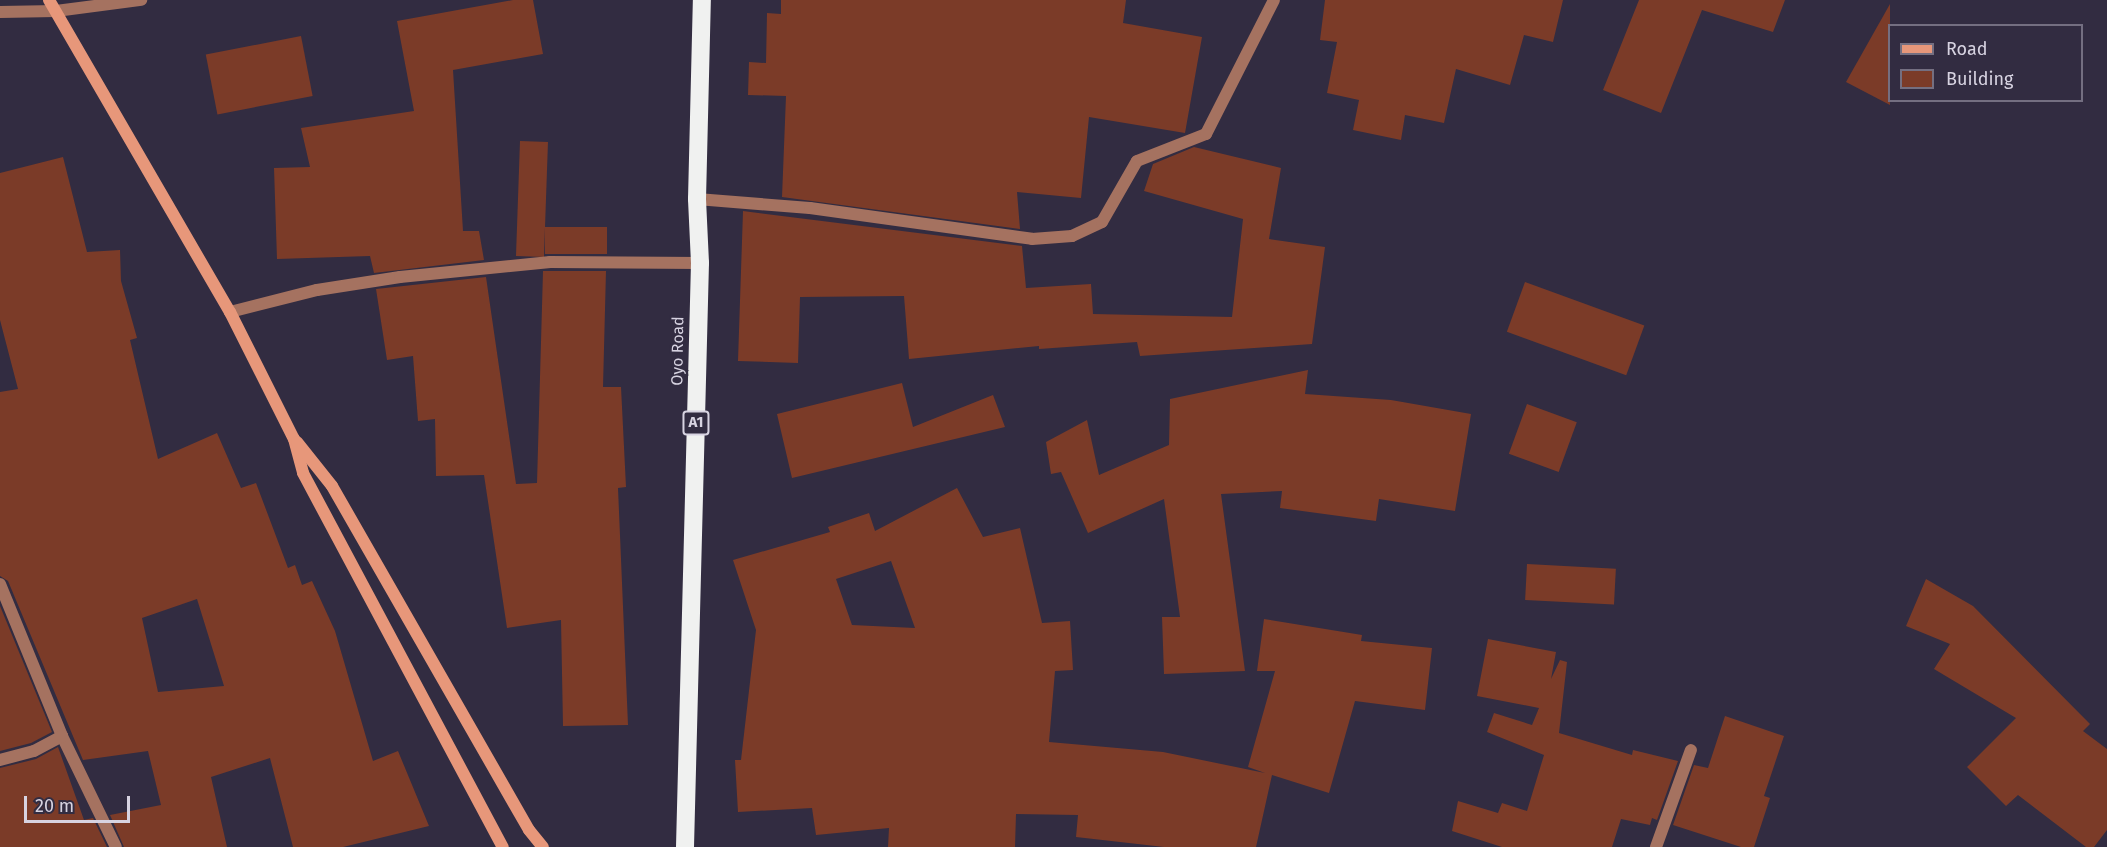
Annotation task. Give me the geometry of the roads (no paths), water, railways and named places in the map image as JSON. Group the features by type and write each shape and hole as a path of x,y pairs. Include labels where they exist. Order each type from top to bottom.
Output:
{"highway":[{"name":"Oyo Road","path":"685,847 700,262 698,199 702,0"}],"main road":[{"path":"53,5 230,312 294,439 303,473 502,847"},
{"path":"294,439 332,486 529,830 543,847"}],"street":[{"path":"0,12 53,5 141,0"},
{"path":"698,199 810,208 1032,239 1072,236 1102,222 1137,161 1206,134 1274,0"},
{"path":"230,312 317,290 400,277 550,262 700,262"},
{"path":"0,584 62,736 116,847"},
{"path":"0,760 34,751 62,736"},
{"path":"1656,847 1691,750"}]}
